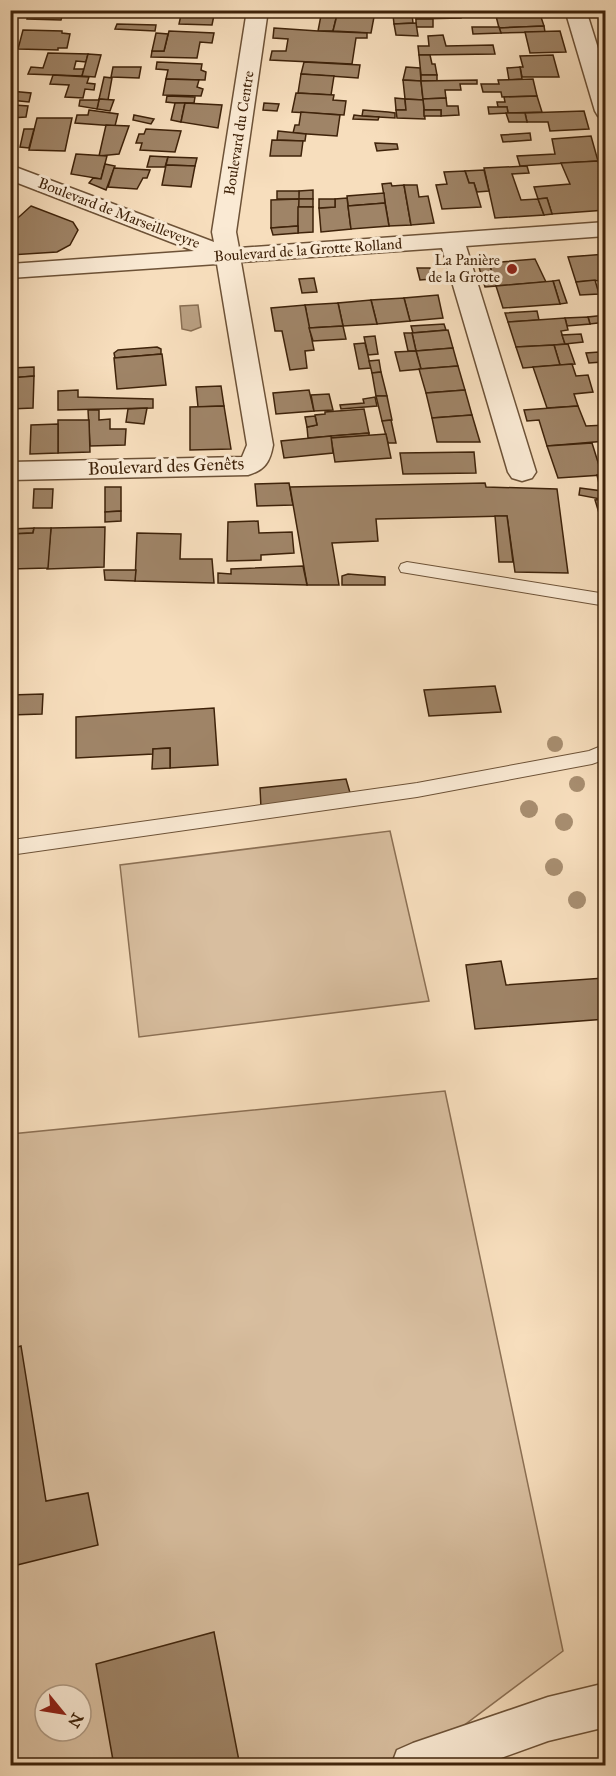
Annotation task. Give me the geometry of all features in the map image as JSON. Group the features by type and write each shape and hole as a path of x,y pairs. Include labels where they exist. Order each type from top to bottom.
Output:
{"street":[{"name":"Boulevard du Centre","path":"226,255 224,232 258,10"},
{"path":"575,10 606,111"},
{"name":"Boulevard de Marseilleveyre","path":"10,172 226,255"},
{"name":"Boulevard de la Grotte Rolland","path":"10,271 606,229"},
{"path":"452,241 522,472"},
{"name":"Boulevard des Genêts","path":"10,471 248,466 257,459 260,445 226,255"},
{"path":"413,1766 548,1719 606,1705"}],"lane":[{"path":"407,568 606,600"},
{"path":"12,848 417,790 592,757 606,751"}],"shaded area":[{"path":"198,305 201,327 191,331 182,329 180,306"},
{"path":"390,831 429,1001 139,1037 120,865"},
{"path":"445,1091 563,1651 411,1765 11,1766 11,1134"}],"building":[{"path":"29,10 64,10 61,20 27,19"},
{"path":"182,10 215,10 212,25 179,24"},
{"path":"322,10 338,10 333,31 318,31"},
{"path":"405,10 415,10 415,14 412,14 413,23 394,24 393,15 405,15"},
{"path":"539,11 544,26 499,28 495,12"},
{"path":"460,13 461,18 416,19 415,14"},
{"path":"337,15 374,17 371,33 333,31"},
{"path":"416,19 433,19 433,27 416,27"},
{"path":"416,23 418,36 396,35 394,24"},
{"path":"117,24 156,25 155,31 115,29"},
{"path":"544,26 545,32 501,33 499,28"},
{"path":"472,27 499,27 501,33 473,34"},
{"path":"274,28 367,33 367,38 356,38 352,64 270,60 272,51 286,51 288,39 273,38"},
{"path":"23,30 62,31 62,33 70,34 67,48 58,48 58,50 18,49"},
{"path":"169,31 214,33 212,43 200,42 197,58 151,57 152,51 164,51"},
{"path":"560,31 566,52 530,53 525,32"},
{"path":"156,33 168,34 164,51 152,51"},
{"path":"443,35 446,46 493,45 495,54 419,55 418,46 429,46 428,36"},
{"path":"48,53 88,54 86,62 76,61 74,69 84,69 82,76 28,74 31,67 43,68"},
{"path":"88,54 101,55 95,77 82,76"},
{"path":"419,55 430,55 437,75 421,75"},
{"path":"553,55 559,77 522,77 520,67 523,67 520,56"},
{"path":"157,62 202,64 201,70 206,72 205,80 166,79 168,70 156,69"},
{"path":"304,62 360,65 358,78 301,74"},
{"path":"113,67 141,67 139,78 111,77"},
{"path":"406,67 420,68 421,81 403,80"},
{"path":"520,67 522,79 509,80 507,68"},
{"path":"301,74 334,76 331,95 298,93"},
{"path":"53,75 89,77 87,83 95,84 94,90 85,89 83,98 65,97 69,85 50,84"},
{"path":"421,75 437,75 437,81 421,81"},
{"path":"104,77 112,78 108,100 99,99"},
{"path":"166,79 199,80 197,87 203,89 201,96 163,95"},
{"path":"533,79 537,96 502,97 501,92 483,92 481,84 499,84 498,80"},
{"path":"403,80 421,81 423,100 405,99"},
{"path":"477,80 477,84 460,84 461,90 445,90 446,98 423,99 421,81"},
{"path":"10,91 31,93 29,102 10,100"},
{"path":"296,93 334,95 333,100 346,101 344,115 292,112"},
{"path":"167,96 195,97 194,103 175,103 166,102"},
{"path":"537,96 542,112 508,113 507,107 498,107 497,102 505,102 504,97"},
{"path":"395,98 405,99 406,110 396,110"},
{"path":"446,98 447,106 458,106 459,115 441,116 441,110 424,110 423,99"},
{"path":"99,99 114,100 110,111 97,109"},
{"path":"405,99 423,100 425,119 397,118 396,110 406,110"},
{"path":"80,100 99,100 97,109 79,106"},
{"path":"175,103 185,103 181,122 171,120"},
{"path":"185,103 222,105 218,128 181,122"},
{"path":"264,103 279,104 277,111 263,110"},
{"path":"14,105 28,106 26,117 11,118"},
{"path":"488,107 507,107 508,113 489,114"},
{"path":"89,110 118,114 115,126 75,123 77,115 88,115"},
{"path":"363,110 395,113 395,118 362,116"},
{"path":"424,110 441,110 441,116 424,116"},
{"path":"584,111 589,129 550,131 548,122 527,122 525,113"},
{"path":"301,112 340,115 337,136 293,133 295,125 299,125"},
{"path":"506,113 525,113 527,122 509,122"},
{"path":"134,115 154,119 151,124 133,120"},
{"path":"354,115 379,117 378,120 353,119"},
{"path":"37,118 72,118 65,151 29,150"},
{"path":"106,125 129,126 119,154 99,156"},
{"path":"24,129 34,129 29,148 20,147"},
{"path":"146,129 181,131 175,152 140,150 142,143 136,143 139,134 144,134"},
{"path":"278,131 306,134 305,141 277,140"},
{"path":"530,133 531,140 503,142 501,135"},
{"path":"591,136 598,161 520,166 517,156 555,154 552,139"},
{"path":"272,140 303,141 301,156 270,156"},
{"path":"375,143 397,144 398,149 377,151"},
{"path":"76,154 107,156 101,179 71,174"},
{"path":"150,156 168,157 165,167 147,167"},
{"path":"168,157 197,158 195,166 166,165"},
{"path":"598,161 606,188 606,210 552,214 547,198 538,199 534,187 570,184 561,163"},
{"path":"105,164 115,166 106,190 89,183 93,178 101,179"},
{"path":"166,165 195,166 191,187 162,185"},
{"path":"527,166 529,173 512,174 521,200 538,199 544,215 495,218 484,168"},
{"path":"114,168 150,170 147,178 143,178 137,189 108,187"},
{"path":"484,170 489,191 477,192 474,183 469,183 465,171"},
{"path":"465,171 469,183 474,183 481,207 442,209 436,185 447,184 444,172"},
{"path":"391,183 392,186 404,185 411,225 389,226 382,184"},
{"path":"404,185 417,185 419,197 428,196 434,223 411,225"},
{"path":"313,190 313,199 298,199 299,191"},
{"path":"277,191 299,191 299,199 277,199"},
{"path":"384,193 385,203 348,206 347,196"},
{"path":"347,198 351,229 321,232 319,208 335,207 335,199"},
{"path":"547,198 552,214 544,215 538,199"},
{"path":"298,199 313,199 313,207 298,207"},
{"path":"299,199 298,226 271,228 271,200"},
{"path":"319,199 335,199 335,207 319,208"},
{"path":"385,203 389,226 351,229 348,206"},
{"path":"31,206 73,222 78,230 70,245 57,252 10,255 10,225"},
{"path":"298,207 313,207 313,232 298,233"},
{"path":"298,226 298,233 273,235 271,228"},
{"path":"606,254 606,280 576,282 568,257"},
{"path":"535,259 546,282 496,286 489,263"},
{"path":"489,263 496,286 485,287 478,264"},
{"path":"417,268 430,268 432,279 420,280"},
{"path":"314,278 317,292 302,293 299,279"},
{"path":"559,280 567,303 560,304 553,281"},
{"path":"595,280 599,294 580,295 576,282"},
{"path":"553,281 560,304 503,308 496,286"},
{"path":"438,295 443,318 410,321 404,298"},
{"path":"404,298 410,321 377,324 371,300"},
{"path":"371,300 377,324 343,326 338,303"},
{"path":"338,303 343,326 309,328 305,305"},
{"path":"305,305 314,350 305,351 307,368 290,370 282,331 275,331 271,308"},
{"path":"537,311 539,320 508,322 505,313"},
{"path":"606,315 606,322 590,324 588,317"},
{"path":"588,317 590,324 567,326 565,318"},
{"path":"565,318 568,330 561,331 565,344 554,345 516,347 508,322"},
{"path":"444,324 446,330 413,333 411,326"},
{"path":"343,326 346,339 313,341 309,328"},
{"path":"448,330 453,348 416,351 412,333"},
{"path":"404,333 412,333 416,351 408,351"},
{"path":"581,334 583,342 565,344 562,335"},
{"path":"375,336 378,354 368,355 364,337"},
{"path":"365,343 371,368 359,369 354,344"},
{"path":"568,344 575,364 560,365 554,345"},
{"path":"554,345 560,365 523,368 516,347"},
{"path":"157,347 161,349 161,354 115,358 114,353 118,350"},
{"path":"453,348 458,366 421,369 416,351"},
{"path":"416,351 421,369 400,371 395,352"},
{"path":"599,352 602,362 589,363 586,353"},
{"path":"162,354 166,385 117,389 114,358"},
{"path":"379,360 381,372 372,373 369,361"},
{"path":"572,364 576,376 588,375 593,392 574,394 578,406 547,408 533,367"},
{"path":"458,366 465,390 426,393 419,369"},
{"path":"34,367 34,376 10,378 10,368"},
{"path":"381,372 387,396 376,396 372,373"},
{"path":"34,376 33,408 10,409 10,378"},
{"path":"221,386 224,406 198,407 196,387"},
{"path":"78,390 78,397 153,399 153,408 58,410 58,391"},
{"path":"309,390 314,411 276,414 273,393"},
{"path":"465,390 472,415 432,418 426,393"},
{"path":"329,394 333,410 314,411 311,395"},
{"path":"376,396 387,396 392,420 382,421"},
{"path":"375,397 377,406 341,409 340,405 364,403 363,399"},
{"path":"224,406 231,449 190,450 190,407"},
{"path":"578,406 586,426 606,425 606,441 547,446 539,420 527,421 524,410"},
{"path":"147,408 144,424 126,422 128,409"},
{"path":"364,409 369,433 308,438 307,427 317,425 315,415"},
{"path":"88,410 99,410 99,420 110,419 110,429 126,429 125,445 90,446"},
{"path":"472,415 480,442 437,442 432,418"},
{"path":"315,416 317,425 307,427 305,417"},
{"path":"58,420 89,420 90,452 58,453"},
{"path":"391,420 396,443 388,443 382,421"},
{"path":"58,424 58,453 30,454 31,425"},
{"path":"369,433 369,436 331,438 331,436"},
{"path":"386,434 391,458 335,462 331,438"},
{"path":"331,436 333,453 284,458 281,441"},
{"path":"592,443 602,475 558,478 547,446"},
{"path":"474,452 476,473 403,474 400,453"},
{"path":"597,475 606,475 606,490 600,488"},
{"path":"289,483 293,505 257,506 255,484"},
{"path":"485,483 486,487 557,489 568,573 515,572 507,516 376,519 378,541 332,543 339,585 307,585 290,487"},
{"path":"105,487 121,487 121,511 105,512"},
{"path":"580,488 602,491 600,499 579,495"},
{"path":"34,489 53,489 52,508 33,508"},
{"path":"606,499 606,513 599,513 595,500"},
{"path":"121,511 121,521 105,522 105,512"},
{"path":"495,516 507,516 513,562 499,562"},
{"path":"258,521 259,533 292,532 294,553 261,555 261,560 227,561 228,522"},
{"path":"105,527 104,567 47,569 51,528"},
{"path":"34,528 33,533 10,534 10,529"},
{"path":"34,528 51,528 48,568 10,569 10,534 33,533"},
{"path":"137,533 181,534 180,559 212,559 214,583 135,581"},
{"path":"303,566 307,585 218,583 218,573 231,574 231,569"},
{"path":"104,570 136,570 135,581 105,580"},
{"path":"348,574 385,577 385,585 342,585 342,576"},
{"path":"495,686 501,712 429,716 424,690"},
{"path":"43,694 42,714 10,715 10,695"},
{"path":"214,708 218,765 170,768 170,748 153,749 153,754 76,758 76,717"},
{"path":"170,748 170,768 152,769 153,749"},
{"path":"346,779 351,796 261,808 260,788"},
{"path":"501,961 506,985 604,978 606,1019 475,1029 466,965"},
{"path":"21,1346 46,1501 88,1493 98,1545 13,1566 10,1548 10,1349"},
{"path":"214,1632 240,1766 114,1766 96,1664"}],"place":[{"name":"La Panière de la Grotte","path":"512,269"}]}
